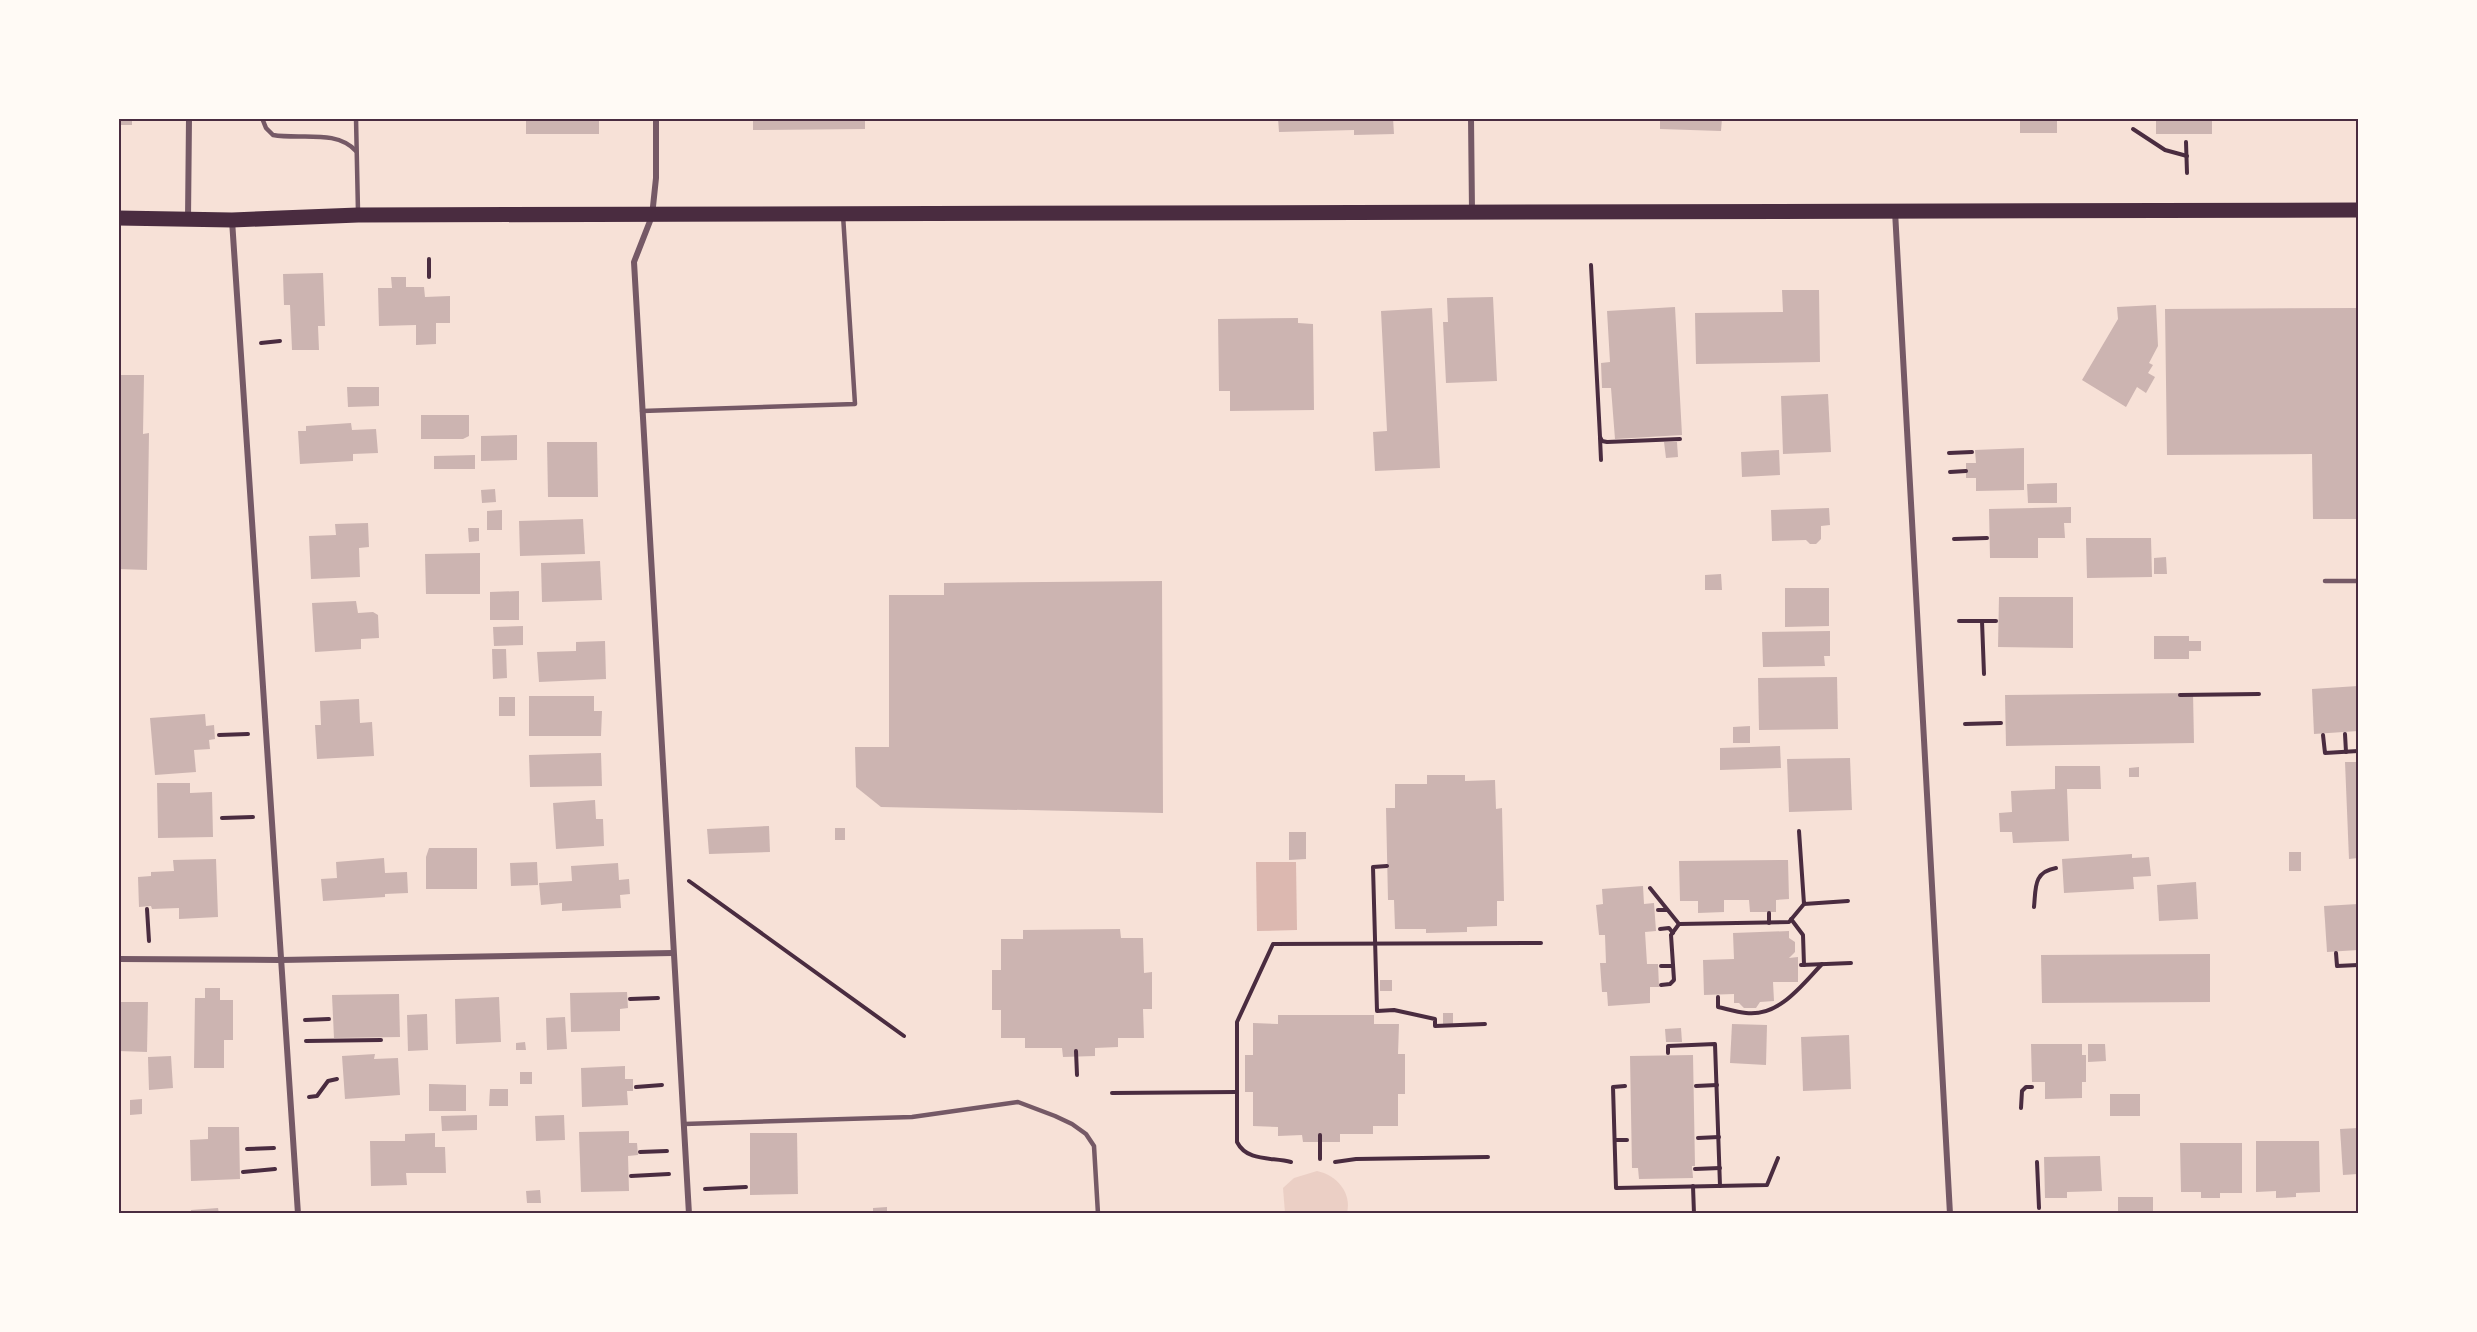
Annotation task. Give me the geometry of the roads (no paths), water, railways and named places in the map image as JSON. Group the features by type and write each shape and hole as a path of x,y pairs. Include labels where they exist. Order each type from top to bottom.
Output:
{"main road":[{"path":"118,218 232,220 358,215 2358,210"}],"street":[{"path":"188,219 189,118"},
{"path":"656,118 656,178 652,216 634,262 689,1214"},
{"path":"1471,118 1472,212"},
{"path":"1894,210 1950,1214"},
{"path":"232,220 298,1214"},
{"path":"118,959 280,960 673,953"}],"lane":[{"path":"262,118 266,128 273,135 337,138 349,143 356,151"},
{"path":"356,118 358,215"},
{"path":"642,411 855,404 843,214"},
{"path":"2325,581 2358,581"},
{"path":"684,1124 912,1117 1018,1102 1036,1107 1072,1124 1086,1134 1094,1146 1098,1214"}]}
